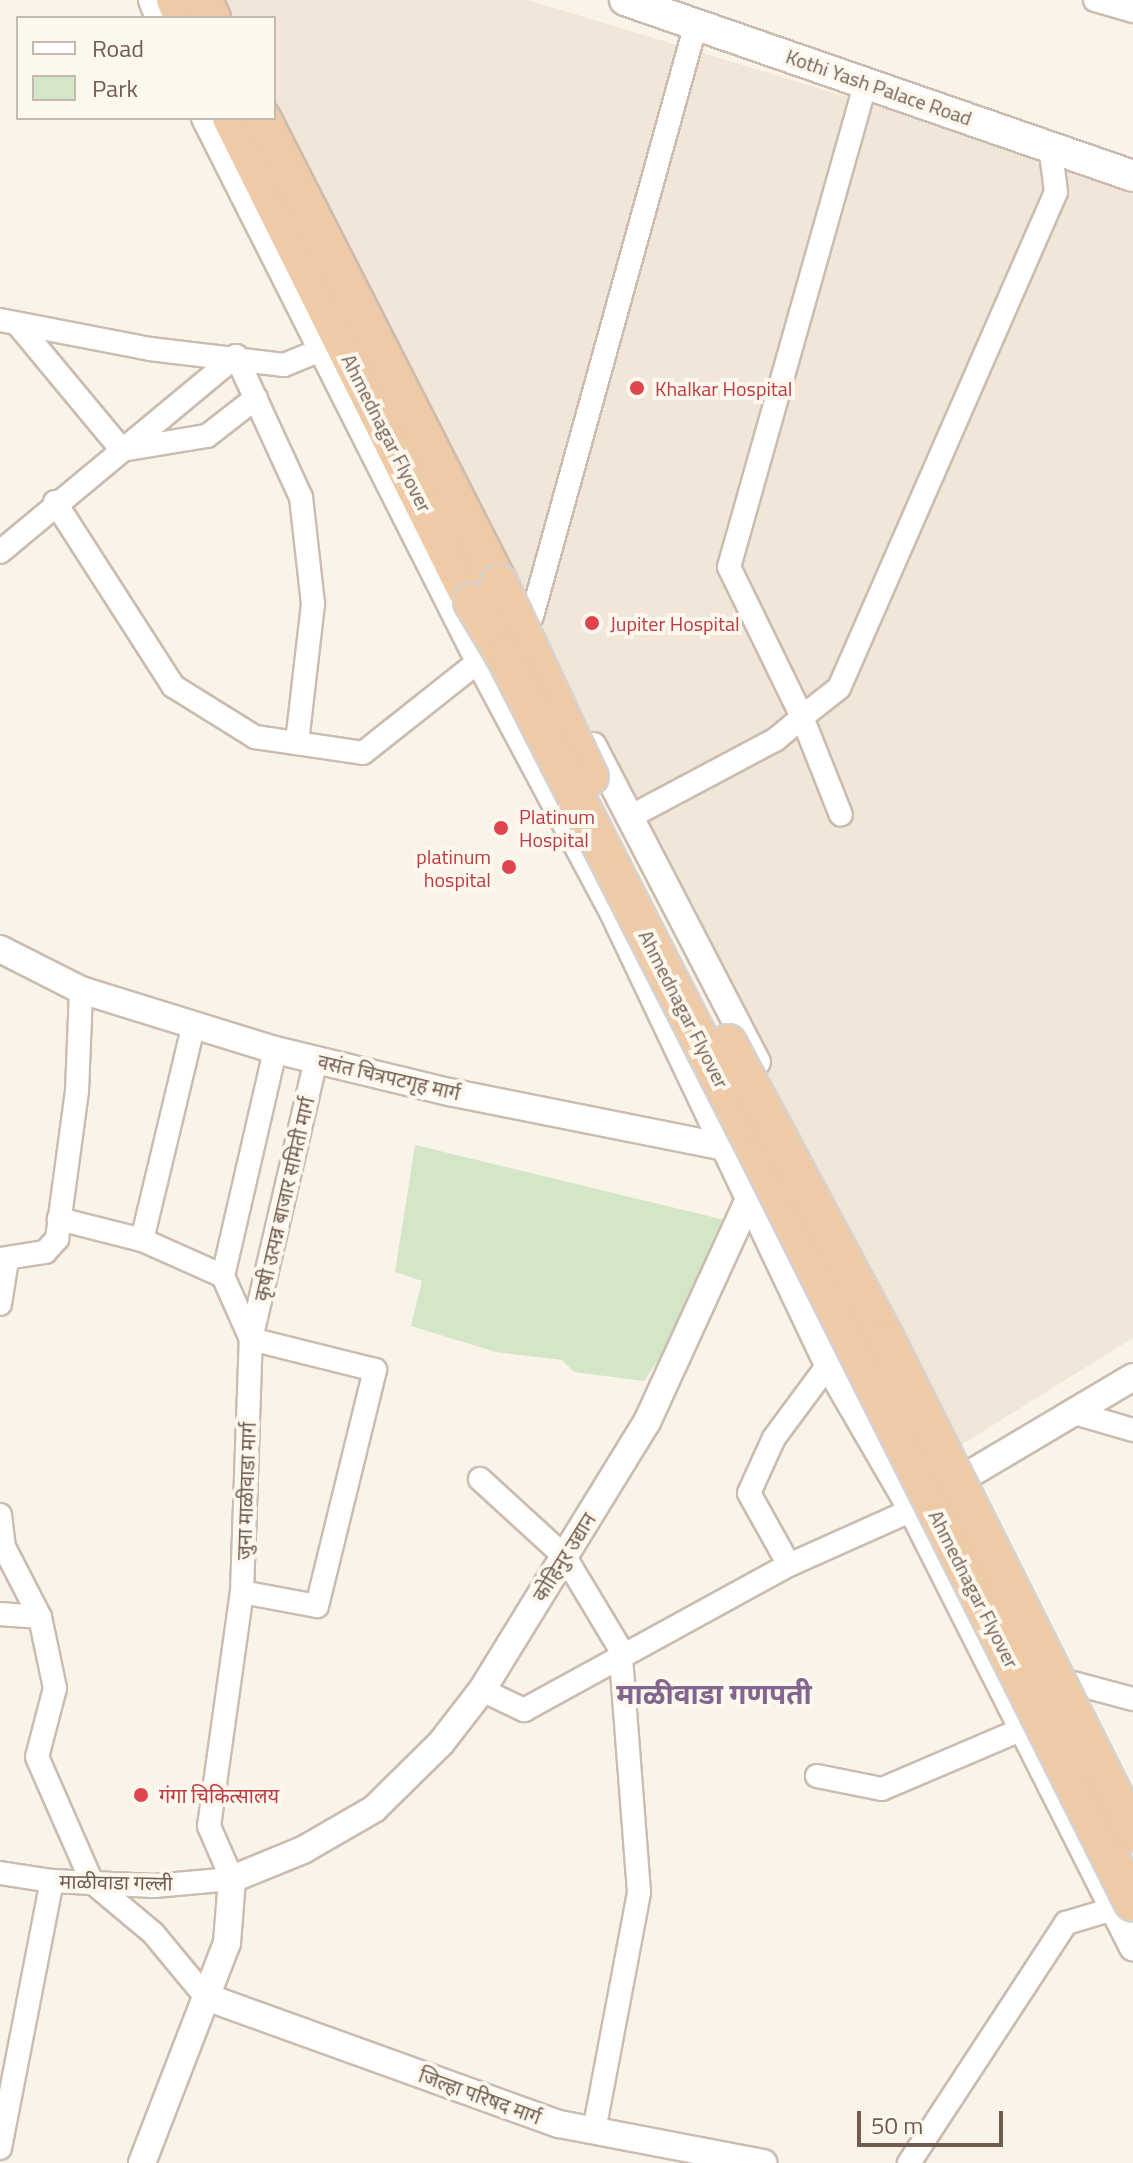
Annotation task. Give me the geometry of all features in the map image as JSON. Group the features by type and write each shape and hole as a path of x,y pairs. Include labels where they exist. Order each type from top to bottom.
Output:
{"highway":[{"name":"Ahmednagar Flyover","path":"232,120 1123,1906"},
{"name":"Ahmednagar Flyover","path":"263,120 548,679 606,815 886,1339 1133,1833"}],"main road":[{"name":"Kothi Yash Palace Road","path":"625,0 1133,176"}],"street":[{"path":"1095,0 1133,11"},
{"path":"532,616 696,24"},
{"path":"841,815 802,717 729,567 866,82"},
{"path":"276,118 532,616 628,818 810,1163 1133,1798"},
{"path":"206,120 479,661 614,914 724,1147 751,1195 828,1365 912,1510 1020,1730 1123,1906 1133,1947"},
{"path":"628,818 775,740 839,688 1056,192 1050,145"},
{"path":"10,323 150,349 236,356 284,365 323,349"},
{"path":"10,323 122,450"},
{"path":"236,356 301,497 312,588 297,743"},
{"path":"0,552 55,502 236,356"},
{"path":"122,450 207,436 256,398"},
{"path":"55,502 173,686 255,737 363,753 479,661"},
{"name":"वसंत चित्रपटगृह मार्ग","path":"0,949 81,990 193,1028 275,1050 724,1147"},
{"path":"0,1304 3,1259 45,1252 57,1239 77,1091 81,990"},
{"path":"142,1240 193,1028"},
{"path":"59,1219 142,1240 223,1276 275,1050"},
{"name":"कृषी उत्पन्न बाजार समिती मार्ग","path":"251,1339 316,1059"},
{"path":"724,1147 786,1117"},
{"path":"751,1195 810,1163"},
{"name":"कोहिनुर उद्यान","path":"232,1879 303,1850 374,1809 441,1743 482,1690 647,1422 751,1195"},
{"name":"जुना माळीवाडा मार्ग","path":"223,1276 251,1339 242,1592 209,1826 232,1879"},
{"path":"242,1592 317,1606 375,1370 251,1339"},
{"path":"789,1565 749,1493 774,1438 828,1365"},
{"path":"968,1475 1078,1414 1133,1377"},
{"path":"1078,1414 1133,1430"},
{"path":"480,1479 565,1557 623,1656 639,1892 594,2131"},
{"path":"482,1690 524,1710 789,1565 912,1510"},
{"path":"0,1515 4,1547 40,1617 55,1688 37,1757 92,1882 153,1933 206,1997"},
{"path":"0,1614 40,1617"},
{"path":"1073,1683 1133,1699"},
{"path":"817,1776 882,1789 1020,1730"},
{"name":"माळीवाडा गल्ली","path":"0,1873 52,1881 154,1886 232,1879"},
{"path":"142,2163 232,1922 232,1879"},
{"path":"0,2148 7,2067 52,1881"},
{"path":"909,2163 1066,1923 1123,1906"},
{"name":"जिल्हा परिषद मार्ग","path":"206,1997 559,2124 763,2163"}],"shaded area":[{"path":"225,0 528,0 1059,161 1133,196 1133,1338 937,1460 276,105 276,16 233,16"}],"green space":[{"path":"415,1145 733,1222 685,1320 644,1381 574,1372 562,1360 496,1352 411,1326 422,1281 395,1272"}],"place":[{"name":"Khalkar Hospital","path":"637,388"},
{"name":"Jupiter Hospital","path":"592,623"},
{"name":"Platinum Hospital","path":"501,828"},
{"name":"platinum hospital","path":"509,867"},
{"name":"गंगा चिकित्सालय","path":"141,1795"}],"district":[{"name":"माळीवाडा गणपती","path":"714,1694"}]}
